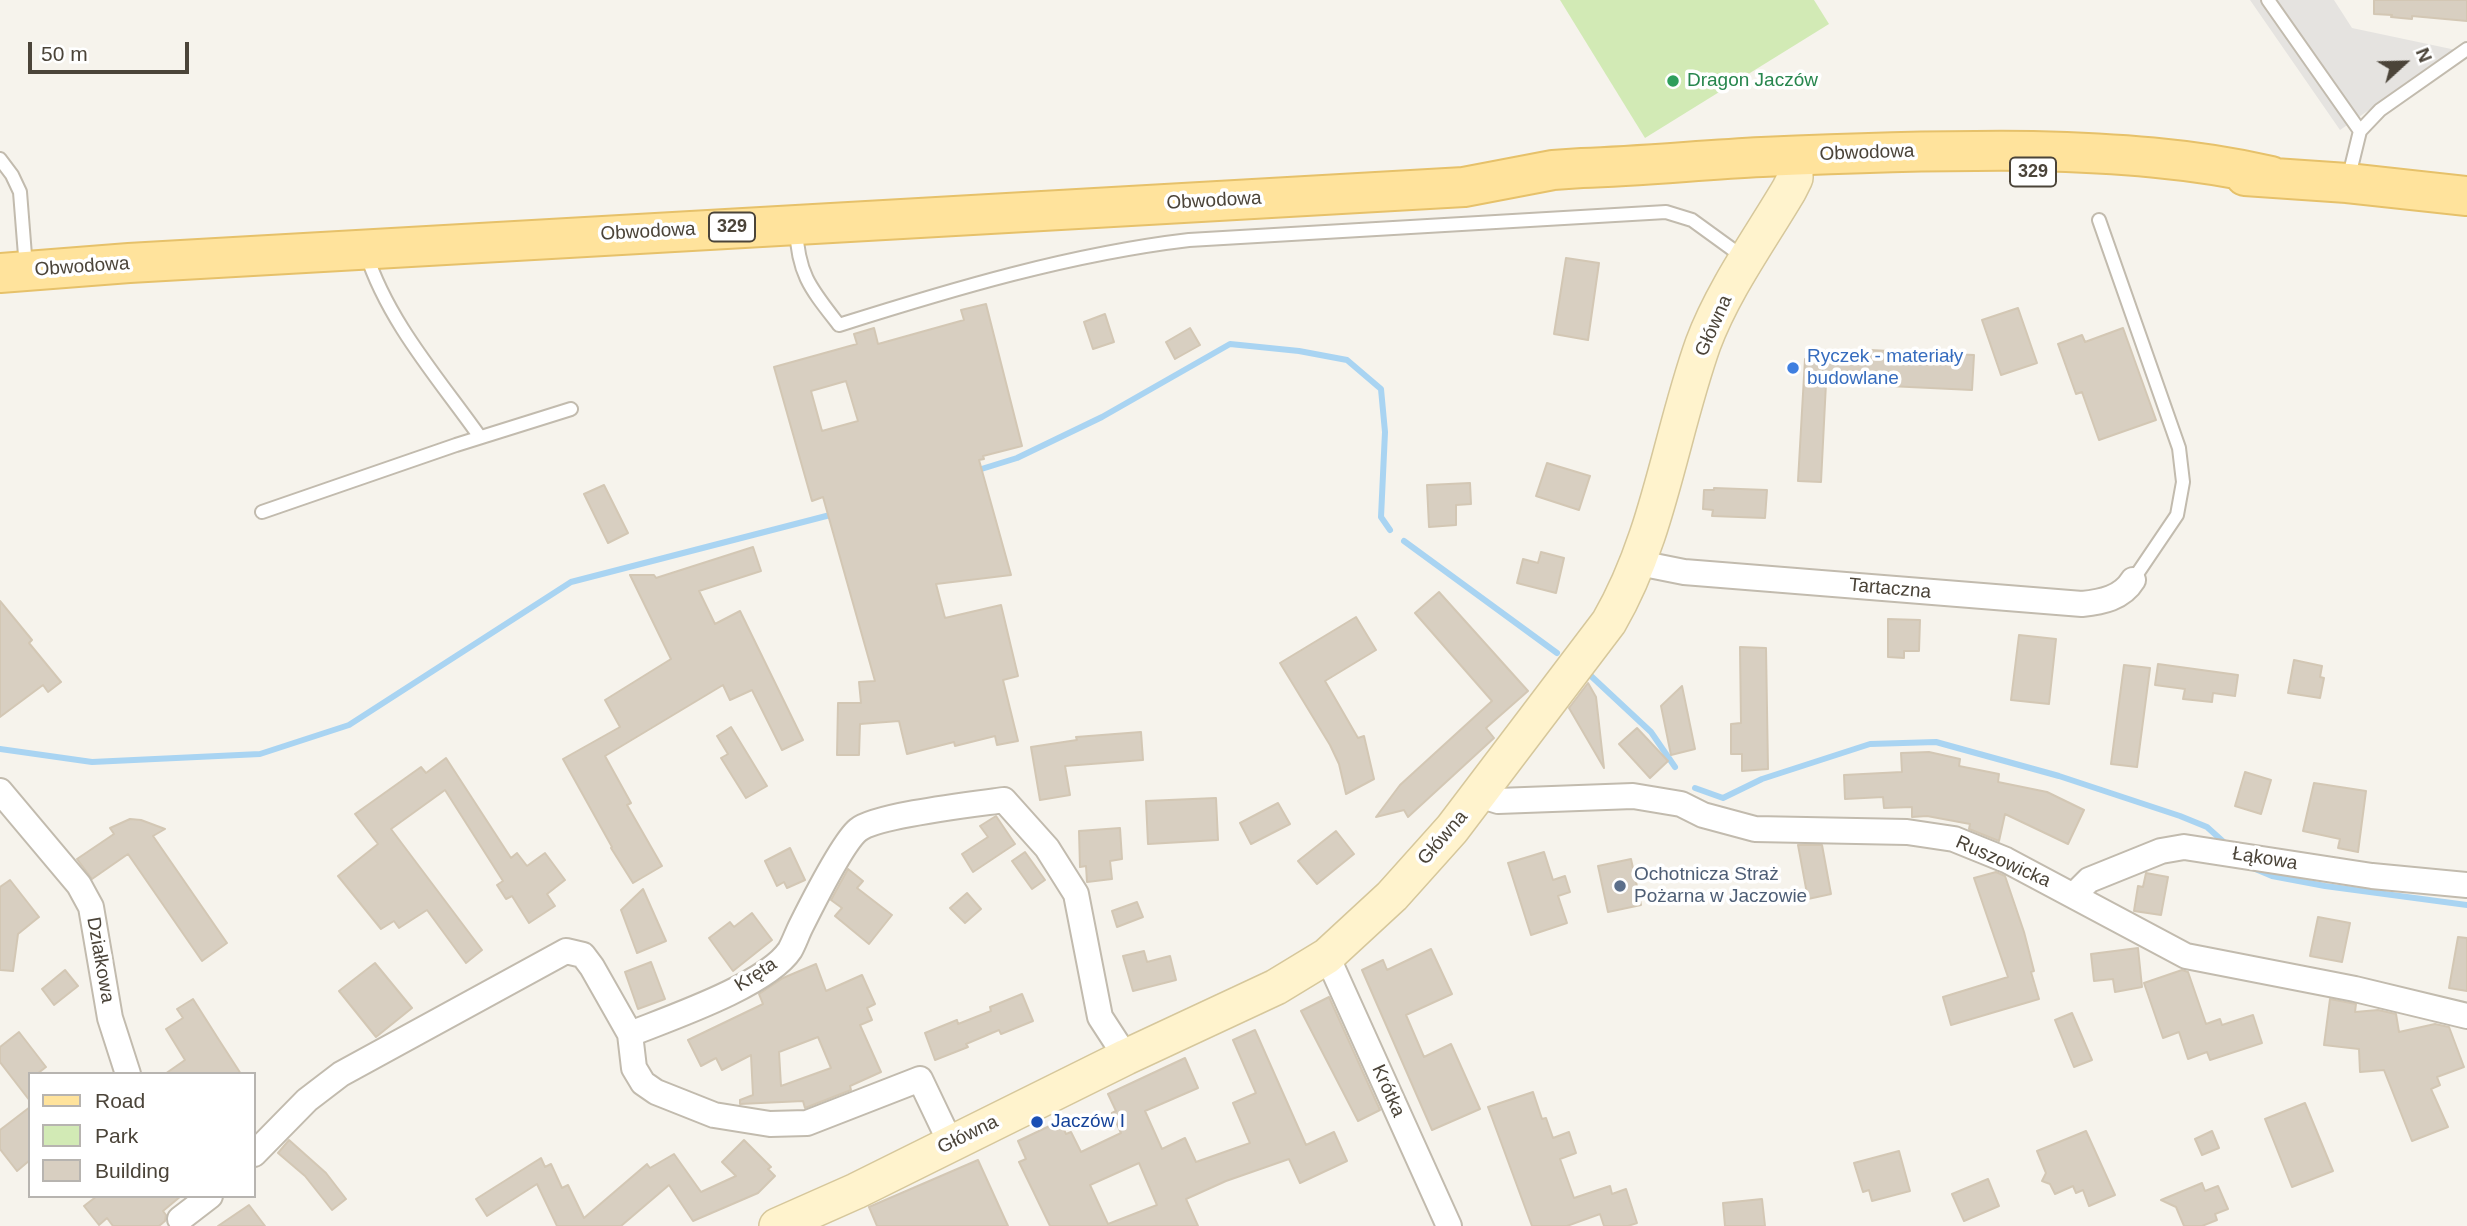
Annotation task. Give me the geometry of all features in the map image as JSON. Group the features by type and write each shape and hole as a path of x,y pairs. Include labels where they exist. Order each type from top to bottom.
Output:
{"main road":[{"name":"Obwodowa","path":"13,272 365,249 1464,187 1581,167 1795,167 2144,176 2271,176 2467,196"}],"street":[{"name":"Główna","path":"777,1226 856,1191 1126,1057 1276,987 1327,956 1392,896 1479,795 1609,622 1639,563 1704,342 1795,167"},
{"name":"Tartaczna","path":"1639,563 1684,572 2082,604 2099,603 2118,595 2133,580"},
{"name":"Działkowa","path":"0,791 79,886 91,907 110,1018 127,1072"},
{"name":"Ruszowicka","path":"1479,795 1498,801 1633,796 1681,804 1703,815 1755,829 1907,832 1954,839 2006,860 2186,956 2355,989 2467,1016"},
{"name":"Kręta","path":"630,1034 705,1005 767,972 789,951 839,856 859,829 880,820 1004,800 1047,848 1076,894 1100,1017 1126,1057"},
{"name":"Łąkowa","path":"2074,895 2089,880 2161,850 2184,847 2372,876 2467,886"},
{"path":"256,1152 307,1100 341,1074 566,951 583,955 592,967 630,1034 634,1068 643,1083 656,1093 714,1115 770,1124 807,1123 919,1079 951,1144"},
{"name":"Krótka","path":"1327,956 1449,1226"},
{"path":"180,1214 207,1198"}],"lane":[{"path":"2267,0 2360,131"},
{"path":"2347,183 2360,131 2380,110 2467,49"},
{"path":"0,159 20,192 13,272"},
{"path":"795,224 802,270 810,287 839,325 1079,259 1143,245 1189,240 1665,212 1692,220 1747,260"},
{"path":"2099,220 2179,448 2182,470 2183,482 2177,514 2133,580"},
{"path":"365,249 388,307 480,437"},
{"path":"262,512 480,437 571,409"}],"green space":[{"name":"Dragon Jaczów","path":"1560,0 1814,0 1829,24 1645,138"}],"shaded area":[{"path":"2250,0 2334,0 2352,28 2456,50 2340,130"}],"building":[{"path":"2374,0 2467,0 2467,21 2412,16 2412,19 2374,14"},
{"path":"1566,258 1599,263 1588,340 1554,334"},
{"path":"986,304 1022,446 983,456 984,459 979,460 1011,575 936,584 945,618 1001,605 1018,676 1003,680 1018,741 997,745 995,736 955,746 954,742 907,754 899,721 860,724 859,755 837,755 838,703 861,703 859,682 875,681 823,497 812,501 774,367 857,344 854,334 874,328 878,344 964,320 961,310","holes":["846,381 858,421 822,431 811,391"]},
{"path":"2018,308 2037,363 2001,375 1982,320"},
{"path":"1105,314 1114,342 1093,349 1084,322"},
{"path":"1190,328 1200,345 1175,359 1166,342"},
{"path":"2123,328 2156,420 2099,440 2082,392 2076,394 2058,344 2082,335 2085,342"},
{"path":"1869,350 1974,355 1972,390 1826,383 1821,482 1798,481 1805,359 1868,362"},
{"path":"1547,463 1590,476 1579,510 1536,496"},
{"path":"1470,483 1471,504 1456,505 1456,525 1429,527 1427,485"},
{"path":"604,485 628,533 608,543 584,494"},
{"path":"1704,490 1767,490 1765,518 1712,516 1713,510 1703,509"},
{"path":"753,547 761,571 699,591 715,624 740,611 803,740 782,750 752,690 730,700 723,685 605,756 631,803 627,805 662,866 633,883 563,759 620,727 605,700 671,659 630,575 654,575 656,578"},
{"path":"1541,552 1564,558 1556,593 1517,583 1523,559 1538,563"},
{"path":"1439,592 1528,691 1486,728 1494,738 1408,817 1404,810 1376,817 1400,785 1492,701 1415,613"},
{"path":"0,601 32,640 29,643 61,682 48,692 43,685 0,717"},
{"path":"1356,617 1376,650 1325,681 1358,738 1364,736 1374,779 1346,794 1339,764 1330,745 1280,663"},
{"path":"1888,619 1920,620 1919,651 1904,651 1904,658 1888,657"},
{"path":"2019,635 2056,639 2049,704 2011,700"},
{"path":"1740,647 1766,648 1768,769 1742,771 1742,754 1731,754 1731,724 1741,723"},
{"path":"2294,660 2322,666 2320,677 2324,678 2320,698 2288,693"},
{"path":"2158,664 2238,675 2235,696 2213,693 2212,702 2183,699 2185,689 2155,685"},
{"path":"2124,665 2150,668 2137,767 2111,764"},
{"path":"1588,683 1596,697 1604,768 1569,708"},
{"path":"1682,686 1695,749 1671,755 1661,706"},
{"path":"731,727 767,786 746,798 721,758 728,754 717,736"},
{"path":"1637,728 1668,761 1650,778 1619,744"},
{"path":"1141,732 1143,760 1065,766 1070,795 1040,800 1031,747 1077,740 1076,737"},
{"path":"1929,752 1960,759 1959,766 1999,774 1998,782 2047,792 2084,810 2068,844 2005,814 1999,841 1969,829 1970,824 1927,816 1912,817 1912,807 1884,808 1883,797 1845,799 1844,775 1902,772 1901,753"},
{"path":"446,758 511,858 517,853 527,866 545,853 565,880 547,894 555,906 529,923 512,896 506,899 497,885 503,881 445,790 391,829 482,950 466,963 427,910 399,928 394,921 381,929 338,876 378,844 355,814 421,767 426,773"},
{"path":"2245,772 2271,780 2261,814 2235,806"},
{"path":"2314,783 2366,791 2358,852 2338,848 2340,839 2303,831"},
{"path":"1216,798 1218,840 1148,844 1146,801"},
{"path":"1278,803 1290,824 1251,844 1240,823"},
{"path":"996,816 1015,844 973,872 962,854 988,837 980,826"},
{"path":"130,819 165,829 153,836 227,943 202,961 128,854 92,879 77,859 114,834 110,828"},
{"path":"1120,828 1122,859 1110,861 1112,879 1087,882 1086,866 1080,867 1079,831"},
{"path":"1336,831 1354,854 1317,884 1298,861"},
{"path":"1798,845 1822,845 1831,894 1808,899"},
{"path":"790,848 805,880 787,888 784,882 777,886 765,861"},
{"path":"1025,852 1045,880 1032,889 1012,861"},
{"path":"1544,852 1553,880 1565,876 1570,892 1558,896 1567,923 1531,935 1508,863"},
{"name":"Ochotnicza Straż Pożarna w Jaczowie","path":"1631,859 1641,905 1608,912 1598,866"},
{"path":"848,869 863,881 857,888 892,915 869,944 835,916 842,908 831,900"},
{"path":"1996,872 2005,876 2024,932 2039,999 1951,1025 1943,997 2008,977 1974,878"},
{"path":"2146,873 2168,877 2161,915 2134,911 2138,886 2143,887"},
{"path":"10,880 39,917 18,934 13,971 0,970 0,887"},
{"path":"643,889 666,941 637,953 621,910"},
{"path":"967,893 981,909 965,923 950,908"},
{"path":"1137,902 1143,917 1117,927 1112,911"},
{"path":"752,913 772,940 733,971 709,938 730,922 734,927"},
{"path":"2318,917 2350,923 2342,962 2310,956"},
{"path":"2458,937 2467,938 2467,991 2449,988"},
{"path":"2138,948 2142,987 2115,992 2113,979 2094,981 2091,954"},
{"path":"1431,949 1452,994 1406,1015 1424,1057 1451,1044 1480,1109 1432,1130 1362,970 1383,960 1387,970"},
{"path":"1144,951 1147,962 1170,956 1176,980 1133,991 1123,956"},
{"path":"651,962 665,999 638,1009 625,972"},
{"path":"375,963 412,1008 376,1037 339,991"},
{"path":"816,964 826,991 862,975 875,1004 867,1008 872,1020 860,1025 881,1072 850,1086 851,1090 805,1108 803,1101 740,1104 740,1100 753,1095 751,1055 722,1070 716,1058 701,1066 688,1040 763,1004 759,994 783,978","holes":["818,1037 831,1068 781,1086 779,1052"]},
{"path":"65,970 78,986 54,1005 42,989"},
{"path":"2182,970 2188,972 2206,1024 2220,1019 2222,1025 2253,1015 2262,1043 2210,1060 2207,1052 2188,1059 2179,1032 2163,1038 2144,983"},
{"path":"1022,994 1033,1021 1001,1034 999,1030 966,1044 968,1047 935,1060 925,1033 957,1020 958,1024 991,1011 990,1007"},
{"path":"1329,997 1380,1110 1358,1121 1301,1011"},
{"path":"193,999 240,1072 168,1072 185,1060 166,1029 183,1018 177,1009"},
{"path":"2330,999 2356,1004 2355,1012 2378,1010 2396,1014 2399,1032 2435,1024 2449,1027 2464,1067 2437,1077 2440,1085 2431,1089 2448,1127 2412,1141 2384,1070 2360,1072 2359,1049 2324,1045"},
{"path":"2072,1013 2092,1060 2074,1067 2055,1020"},
{"path":"1255,1030 1306,1145 1334,1132 1347,1161 1300,1183 1289,1159 1226,1181 1186,1199 1198,1226 1050,1226 1019,1162 1026,1159 1018,1141 1060,1121 1066,1134 1071,1132 1081,1152 1121,1133 1112,1113 1116,1111 1108,1094 1185,1058 1198,1088 1145,1111 1162,1149 1185,1138 1196,1162 1250,1143 1233,1103 1256,1093 1233,1040","holes":["1139,1163 1157,1205 1108,1224 1090,1185"]},
{"path":"19,1032 46,1067 40,1072 28,1072 28,1098 0,1062 0,1047"},
{"path":"1533,1092 1542,1119 1546,1118 1553,1138 1569,1132 1576,1153 1560,1159 1574,1198 1610,1186 1612,1194 1626,1189 1637,1223 1628,1226 1604,1226 1600,1214 1567,1226 1532,1226 1488,1107"},
{"path":"2305,1103 2333,1171 2292,1187 2265,1119"},
{"path":"28,1109 28,1162 17,1171 0,1149 0,1130"},
{"path":"2086,1131 2115,1195 2089,1206 2083,1190 2076,1193 2073,1186 2055,1194 2050,1184 2042,1181 2046,1173 2037,1151"},
{"path":"2212,1131 2219,1148 2202,1155 2195,1139"},
{"path":"289,1140 326,1173 346,1199 332,1210 305,1176 278,1153"},
{"path":"744,1140 771,1167 768,1169 775,1176 758,1193 693,1221 669,1185 621,1226 557,1226 537,1184 487,1216 476,1199 541,1158 545,1167 551,1164 562,1188 568,1185 584,1218 647,1164 650,1168 674,1154 701,1192 736,1176 722,1162"},
{"path":"1899,1151 1910,1191 1872,1201 1869,1190 1863,1192 1854,1163"},
{"path":"978,1160 1008,1226 877,1226 869,1207"},
{"path":"1988,1179 1999,1206 1964,1221 1952,1194"},
{"path":"2202,1183 2205,1191 2218,1186 2228,1209 2215,1214 2217,1220 2202,1226 2184,1226 2176,1207 2161,1200"},
{"path":"94,1198 179,1198 163,1211 166,1215 165,1221 159,1226 113,1226 107,1218 99,1225 84,1206"},
{"path":"1762,1199 1765,1226 1725,1226 1723,1203"},
{"path":"249,1205 265,1226 218,1226"}],"waterway":[{"path":"975,471 1017,458 1102,417 1230,344 1299,351 1347,360 1381,389 1385,432 1381,517 1390,530"},
{"path":"0,749 92,762 260,754 349,725 571,582 834,514"},
{"path":"1404,541 1557,653"},
{"path":"1591,676 1651,732 1675,767"},
{"path":"1695,788 1723,798 1762,779 1870,744 1936,742 2059,776 2180,816 2207,827 2227,845"},
{"path":"2253,868 2272,876 2325,886 2467,905"}],"place":[{"name":"Dragon Jaczów","path":"1673,81"},
{"name":"Ryczek - materiały budowlane","path":"1793,368"},
{"name":"Ochotnicza Straż Pożarna w Jaczowie","path":"1620,886"},
{"name":"Jaczów I","path":"1037,1122"}]}
